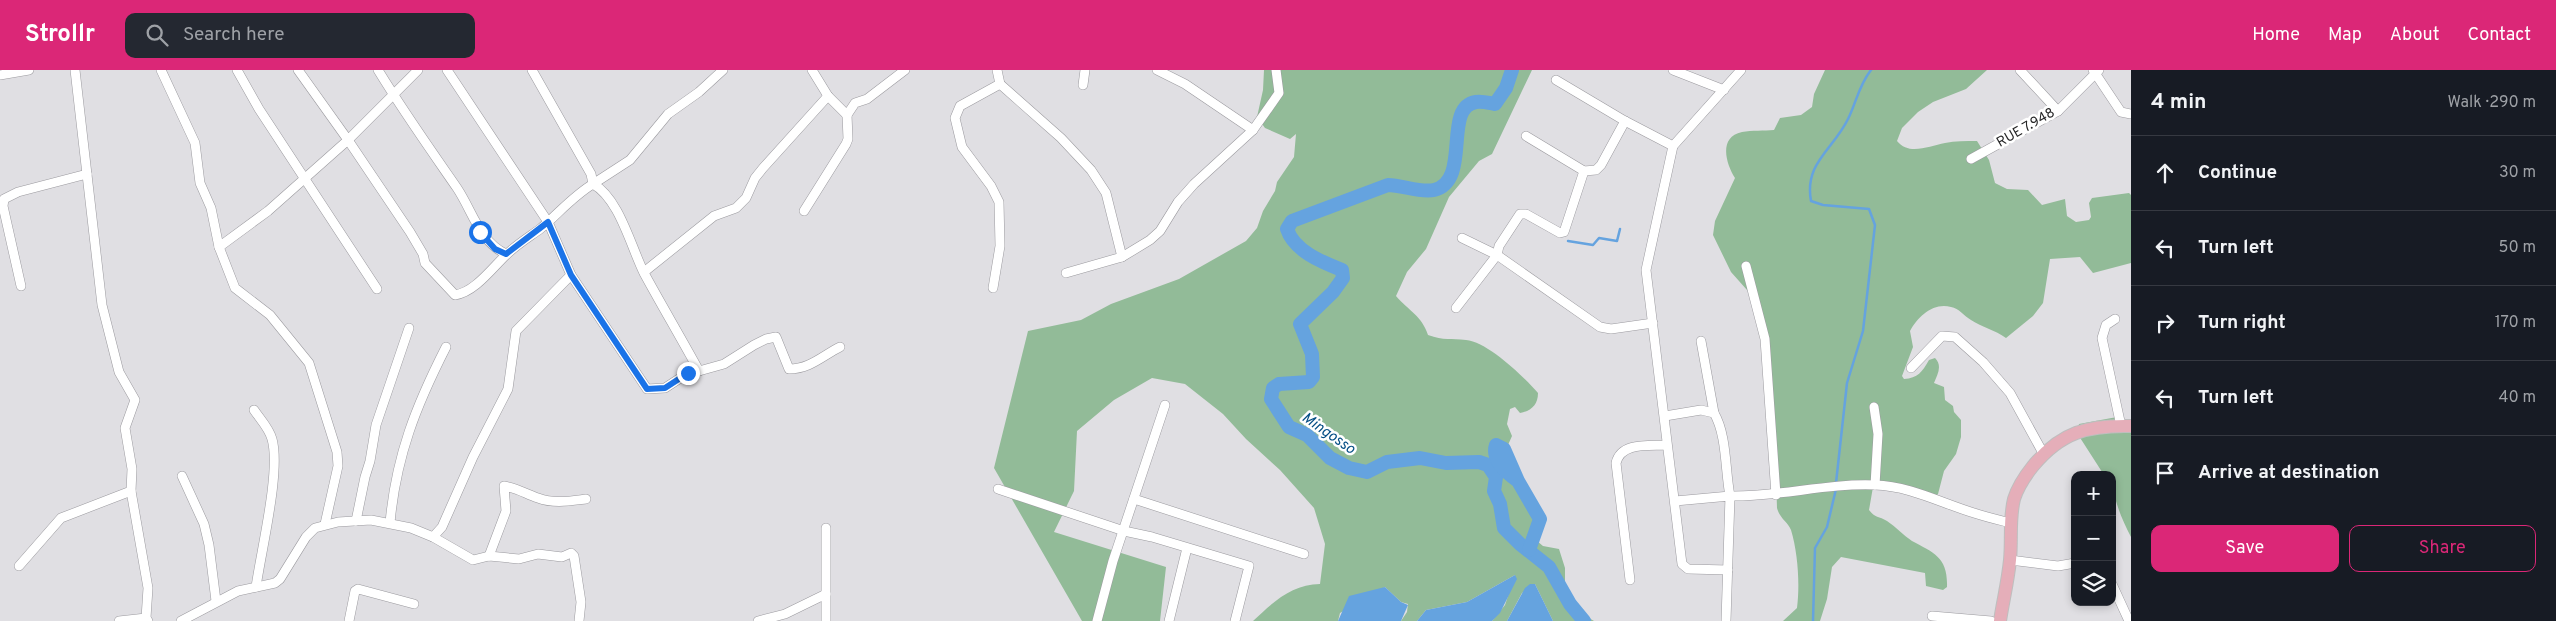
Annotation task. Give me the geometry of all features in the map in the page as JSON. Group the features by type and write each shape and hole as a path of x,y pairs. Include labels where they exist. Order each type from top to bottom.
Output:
{"main road":[{"path":"2000,621 2010,560 2014,499 2019,486 2043,453 2064,438 2076,432 2099,427 2126,426"}],"street":[{"path":"0,74 29,70"},
{"path":"75,70 102,305 119,372 135,400 125,428 132,469 131,490 148,588 147,620 119,621"},
{"path":"160,70 195,144 200,183 211,208 219,247 235,288 270,315 308,363 338,452 338,466 325,524"},
{"path":"237,70 259,109 305,176 377,288"},
{"path":"298,70 410,232 423,254 425,263 455,294 462,294 472,286 506,254 548,222 582,191 630,160 668,114 700,92 723,70"},
{"path":"378,70 458,191 480,232 495,249 506,254"},
{"path":"219,247 268,211 305,176 348,140 418,70"},
{"path":"447,70 548,222 571,275 647,389 665,388 688,373 724,364 766,339 776,337 789,369 800,369 812,365 840,347"},
{"path":"532,70 591,174 593,184"},
{"path":"812,70 828,96 847,115"},
{"path":"804,212 846,144 848,139 847,115 855,103 867,99 905,70"},
{"path":"997,70 1000,84 1061,138 1091,170 1111,204 1122,257"},
{"path":"1083,85 1085,70"},
{"path":"1161,72 1177,70"},
{"path":"1066,273 1122,257 1160,230 1178,202 1194,184 1254,130 1279,93 1276,70"},
{"path":"1674,70 1724,90"},
{"path":"1728,570 1683,567 1676,528 1675,501 1666,445 1665,416 1646,270 1673,146 1741,70"},
{"path":"2020,70 2058,110"},
{"path":"2096,71 2121,112 2131,114"},
{"name":"RUE 7.948","path":"1971,159 2058,110 2096,71"},
{"path":"1161,72 1185,84 1254,130"},
{"path":"1556,80 1625,121 1673,146"},
{"path":"993,288 1000,246 999,202 995,191 962,148 955,118 960,106 1000,84"},
{"path":"644,272 714,216 736,208 746,198 755,178 763,168 828,96"},
{"path":"1526,136 1584,171 1596,170 1601,165 1625,121"},
{"path":"1456,308 1497,255 1499,246 1522,213 1560,232 1564,232 1584,171"},
{"path":"21,286 3,206 4,199 18,192 87,174"},
{"path":"593,184 601,188 615,208 644,272 700,371"},
{"path":"1462,238 1497,255 1600,327 1611,329 1653,323"},
{"path":"1746,266 1765,339 1776,495"},
{"path":"433,537 442,527 473,457 508,389 516,331 571,275"},
{"path":"2115,319 2106,325 2102,338 2126,426"},
{"path":"356,521 370,462 376,425 409,328"},
{"path":"1911,368 1942,336 1955,336 1983,362 2010,393 2043,453"},
{"path":"1701,341 1714,413 1719,427 1730,496 1726,621"},
{"path":"390,523 394,483 411,422 446,347"},
{"path":"1097,621 1165,405"},
{"path":"1874,407 1878,434 1875,485"},
{"path":"254,410 270,434 273,450 268,510 256,587"},
{"path":"1665,416 1701,410 1714,413"},
{"path":"1630,580 1616,463 1617,456 1628,448 1666,445"},
{"path":"182,476 204,524 209,545 216,601"},
{"path":"1675,501 1730,496 1776,495 1812,488 1875,485 1911,490 2011,524"},
{"path":"489,556 506,511 504,486 516,487 538,498 552,501 586,499"},
{"path":"998,489 1124,531 1249,566 1234,621"},
{"path":"19,566 62,518 131,490"},
{"path":"1134,499 1304,554"},
{"path":"181,621 238,591 275,583 280,579 306,537 315,528 325,524 356,521 390,523 433,537 473,560 489,556 519,558 538,554 562,557 571,553 574,556 580,589 579,621"},
{"path":"826,528 826,621"},
{"path":"1169,621 1187,548"},
{"path":"2010,560 2058,566 2071,564"},
{"path":"349,621 355,591 358,589 414,604"},
{"path":"2116,593 2129,621"},
{"path":"758,621 785,614 826,594"},
{"path":"1932,616 1991,621"}],"green space":[{"path":"1264,70 1532,70 1492,154 1479,161 1449,197 1426,249 1407,272 1396,296 1419,318 1428,335 1443,339 1466,340 1485,347 1515,370 1538,393 1535,404 1527,411 1520,413 1515,407 1510,409 1507,424 1512,436 1508,445 1516,467 1542,515 1537,541 1543,546 1559,549 1565,568 1565,589 1581,613 1594,621 1553,621 1535,584 1522,593 1507,621 1492,621 1505,605 1515,575 1467,602 1426,610 1417,621 1401,621 1407,612 1408,604 1401,602 1385,587 1340,613 1338,621 1253,621 1275,601 1292,591 1300,587 1320,584 1325,544 1314,508 1280,470 1246,439 1223,414 1185,384 1152,378 1114,400 1077,431 1074,491 1054,532 1166,567 1160,621 1082,621 994,468 1028,331 1081,320 1111,304 1179,279 1246,241 1257,228 1263,211 1275,191 1277,182 1294,157 1296,134 1290,139 1265,128 1257,117 1263,90"},
{"path":"1825,70 1987,70 1966,89 1933,102 1918,112 1902,128 1897,141 1907,148 1920,149 1945,143 1977,141 1989,160 1995,183 2007,189 2028,190 2042,205 2065,199 2067,216 2076,222 2089,220 2091,217 2089,203 2092,198 2129,193 2131,195 2131,263 2093,273 2080,257 2050,259 2043,303 2033,316 2006,338 1951,307 1933,308 1917,320 1910,331 1913,347 1902,376 1904,379 1916,376 1922,371 1929,360 1935,358 1939,367 1934,383 1944,387 1945,400 1953,406 1954,412 1961,420 1961,437 1956,454 1944,471 1936,496 1873,487 1869,510 1875,516 1884,519 1912,541 1938,557 1945,569 1947,587 1943,590 1926,586 1925,573 1841,557 1832,567 1827,599 1820,621 1783,621 1797,608 1798,569 1791,530 1777,508 1774,414 1755,299 1731,272 1713,235 1715,221 1735,178 1729,166 1726,152 1730,139 1742,132 1774,130 1780,118 1801,115 1812,107 1814,94"},
{"path":"2117,417 2131,427 2131,537 2116,499 2116,471 2101,471 2077,433 2079,424"}],"water":[{"path":"1515,575 1517,579 1500,613 1492,621 1417,621 1426,610 1467,602"},
{"path":"1530,584 1535,584 1553,621 1507,621 1525,588"},
{"path":"1385,587 1401,602 1408,605 1401,621 1338,621 1349,596"}],"waterway":[{"name":"Mingosso","path":"1512,70 1506,88 1495,104 1476,102 1466,107 1460,117 1455,160 1452,173 1445,184 1429,191 1388,185 1292,221 1287,229 1296,244 1310,255 1342,270 1343,278 1333,292 1300,324 1312,354 1313,377 1309,382 1279,384 1273,388 1271,399 1289,427 1307,435 1330,458 1349,468 1367,472 1387,462 1420,458 1446,463 1479,462 1488,465 1496,477 1494,491 1500,504 1504,528 1520,544 1549,567 1570,604 1584,621"},
{"path":"1836,483 1847,383 1863,331 1875,225 1869,209 1823,205 1811,201 1810,188 1812,177 1821,157 1842,130 1863,82 1871,70"},
{"path":"1568,241 1593,245 1599,238 1617,241 1620,229"},
{"path":"1518,481 1501,466 1496,456 1496,445 1504,449 1518,481 1540,519 1529,550"},
{"path":"1813,621 1815,548 1827,527 1836,489"}],"route":[{"path":"480,232 495,249 506,254 548,222 571,275 647,389 665,388 688,373"}]}
